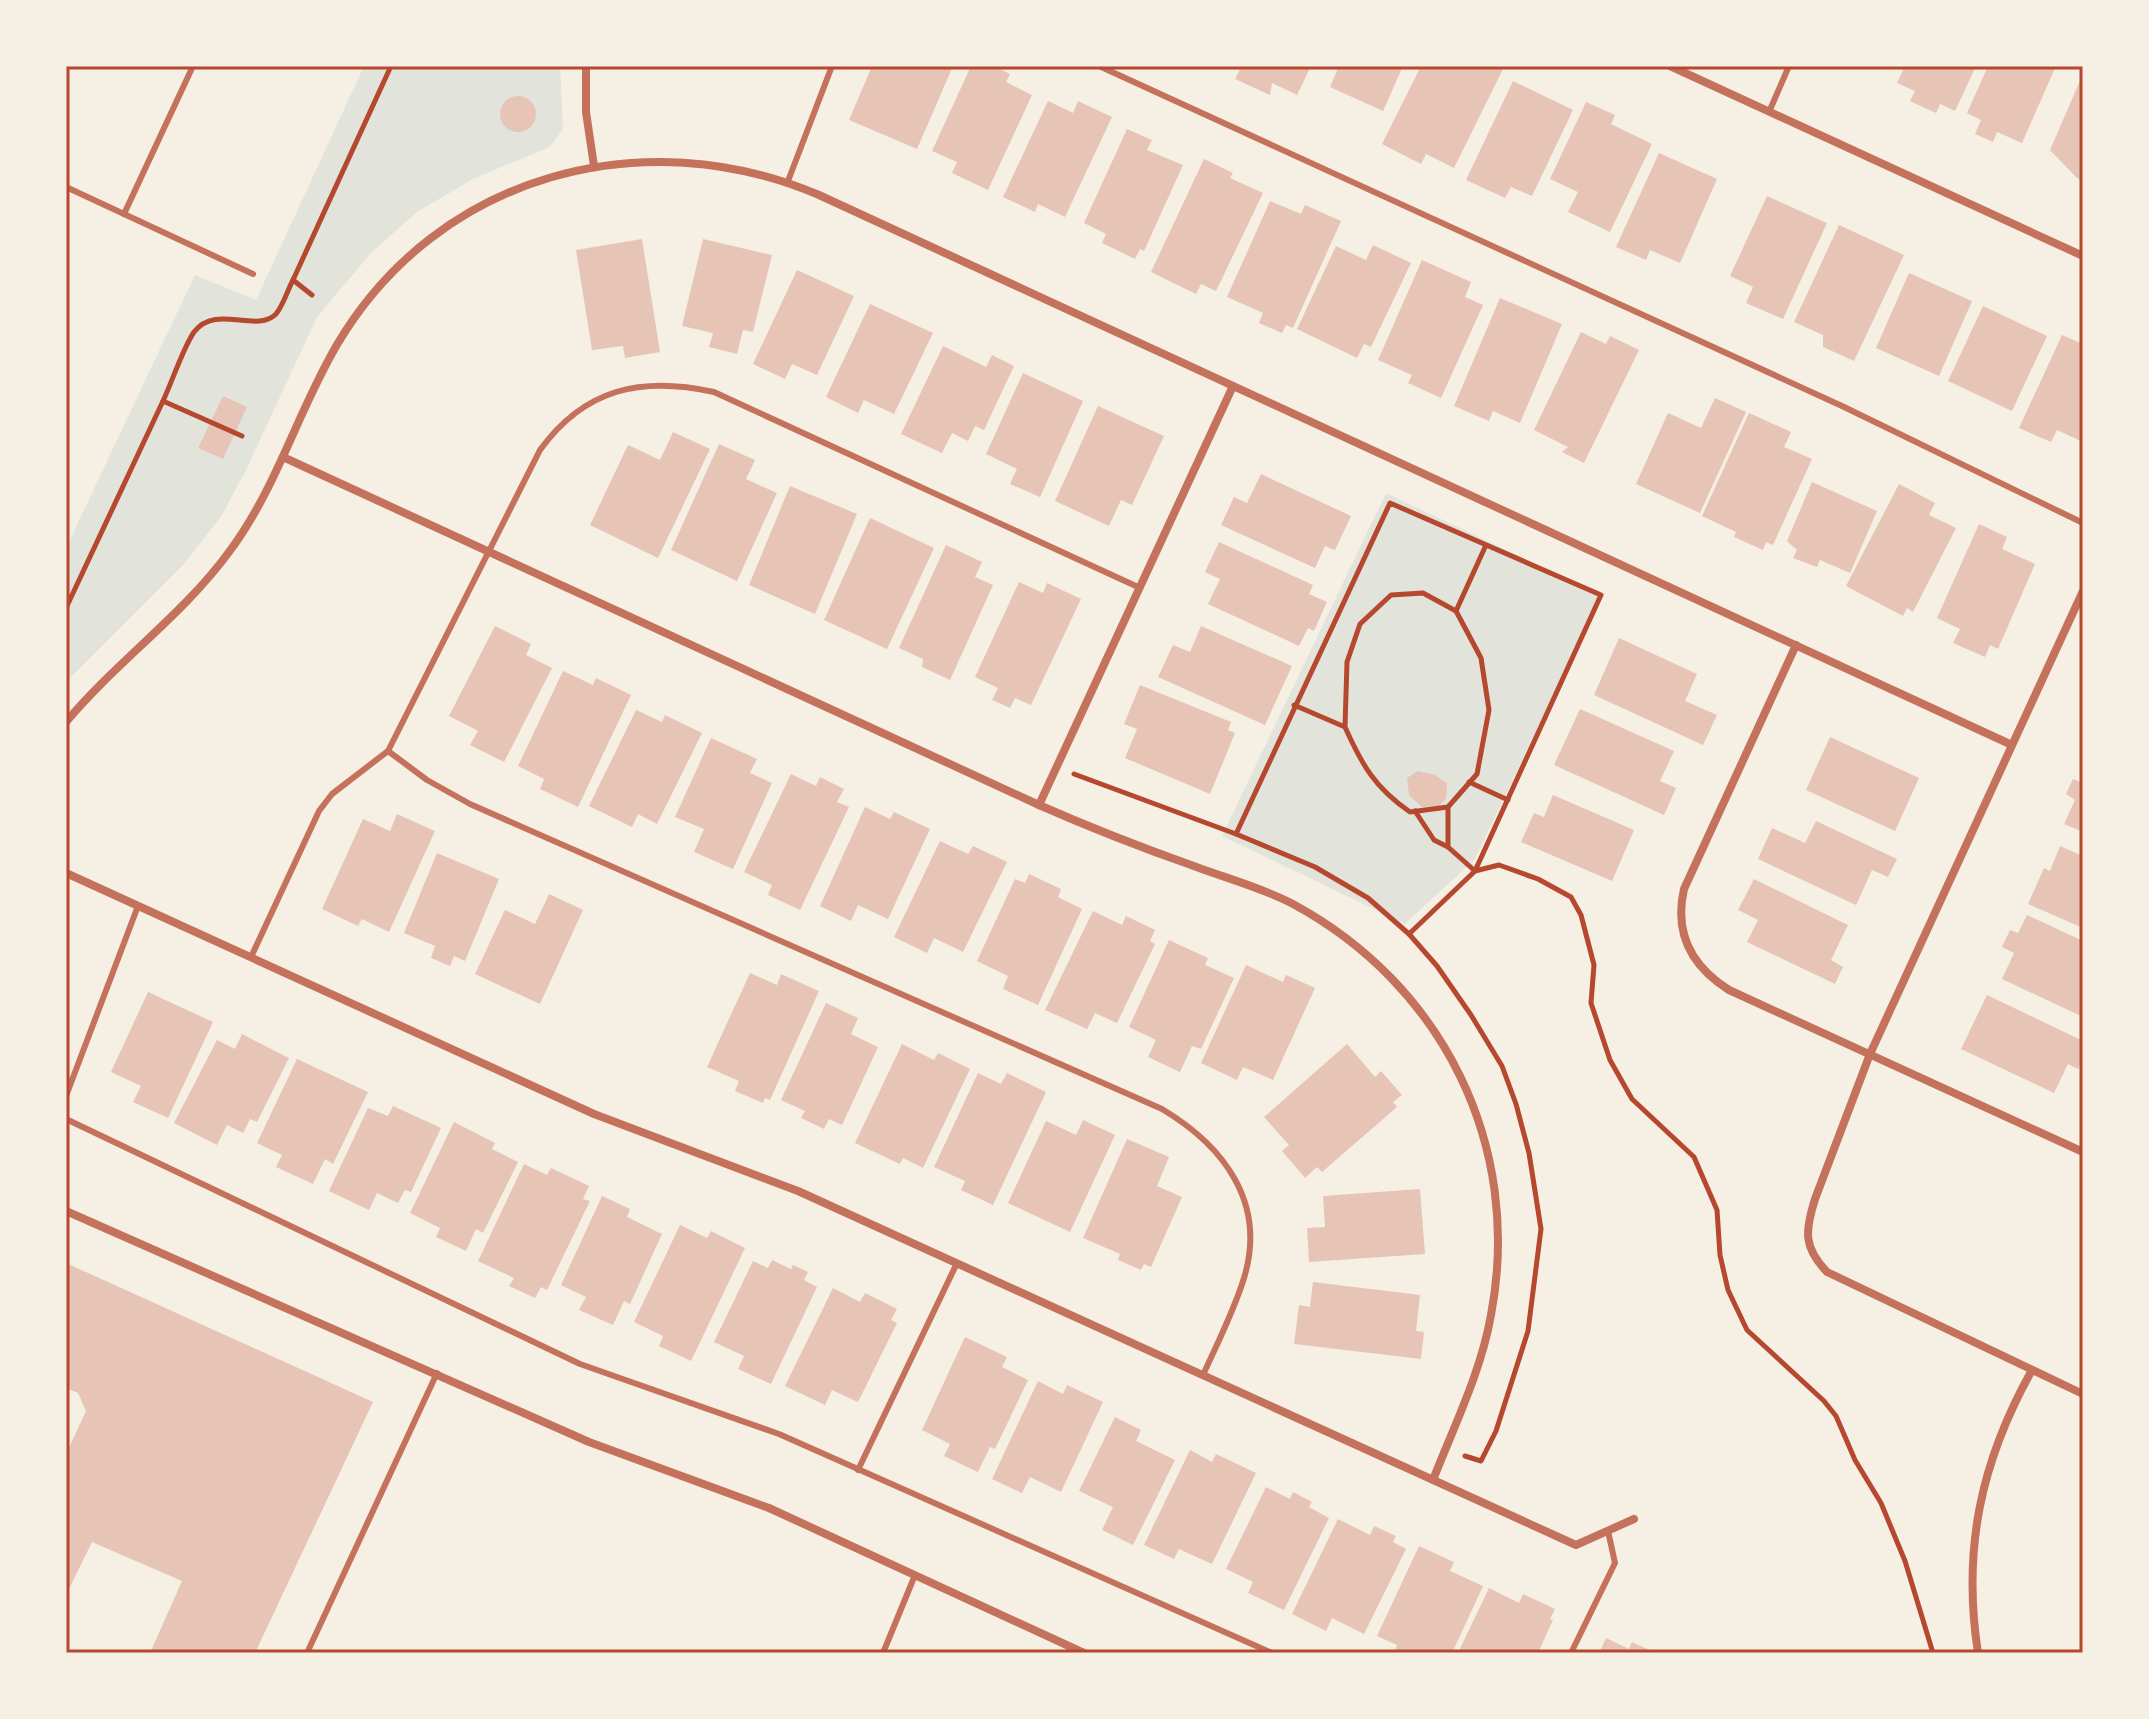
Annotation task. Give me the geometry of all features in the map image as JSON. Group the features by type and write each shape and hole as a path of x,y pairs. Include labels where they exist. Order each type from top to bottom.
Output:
{"street":[{"path":"586,66 586,112 594,166"},
{"path":"1670,66 2083,256"},
{"path":"66,722 229,553 257,510 338,342 376,290 406,260 447,227 483,205 542,179 594,166 646,161 699,162 788,181 2012,745"},
{"path":"1039,805 1233,386"},
{"path":"283,457 1039,805 1149,850 1259,889 1317,918 1378,963 1421,1011 1460,1075 1481,1125 1492,1167 1498,1220 1498,1264 1491,1317 1483,1348 1433,1480"},
{"path":"2083,591 1870,1054 1809,1220 1809,1244 1813,1258 1827,1272 2083,1394"},
{"path":"1796,645 1688,879 1682,898 1682,928 1692,956 1712,979 1729,990 2083,1152"},
{"path":"66,873 594,1114 798,1191 1576,1545 1634,1519"},
{"path":"66,1211 589,1442 769,1508 1084,1653"},
{"path":"1978,1653 1972,1582 1979,1505 1997,1441 2032,1370"}],"lane":[{"path":"124,214 193,66"},
{"path":"788,181 832,66"},
{"path":"1099,66 1842,406 2083,523"},
{"path":"1769,112 1789,66"},
{"path":"66,187 253,274"},
{"path":"251,957 319,811 332,794 388,751 540,450 564,421 580,408 616,392 642,385 667,384 714,392 736,400 1138,587"},
{"path":"388,751 427,780 470,804 1153,1105 1187,1125 1217,1151 1231,1169 1245,1206 1251,1239 1241,1289 1203,1375"},
{"path":"66,1096 138,906"},
{"path":"66,1119 580,1364 779,1434 1272,1653"},
{"path":"858,1470 957,1263"},
{"path":"307,1653 437,1373"},
{"path":"1571,1653 1615,1563 1608,1531"},
{"path":"883,1653 915,1575"}],"path":[{"path":"66,608 195,331 209,320 261,321 276,314 391,66"},
{"path":"293,280 312,295"},
{"path":"163,401 242,436"},
{"path":"1236,834 1390,503 1601,595 1475,871 1409,934"},
{"path":"1456,611 1486,545"},
{"path":"1448,807 1410,812 1386,796 1361,764 1345,727 1347,662 1360,624 1391,595 1423,593 1456,611 1481,658 1489,710 1485,742 1477,774 1448,807 1448,847"},
{"path":"1294,705 1345,727"},
{"path":"1057,767 1315,867 1368,898 1409,934 1437,966 1502,1066 1529,1153 1541,1229 1528,1331 1496,1431 1481,1461 1446,1447"},
{"path":"1469,782 1508,800"},
{"path":"1415,811 1434,840 1448,847 1475,871"},
{"path":"1475,871 1499,865 1538,879 1571,897 1581,915 1594,965 1591,1003 1610,1060 1632,1099 1694,1157 1717,1210 1720,1255 1728,1290 1747,1330 1824,1401 1836,1416 1855,1460 1881,1503 1905,1561 1933,1653"}],"shaded area":[{"path":"364,66 560,66 563,129 550,147 473,179 417,212 372,252 317,317 222,515 185,563 66,682 66,548 195,275 256,300"},
{"path":"1386,493 1601,595 1475,859 1405,924 1222,836"}],"building":[{"path":"872,66 953,66 917,149 849,120"},
{"path":"971,66 994,66 1010,74 1006,82 1032,95 988,190 952,173 957,162 932,151"},
{"path":"1242,66 1311,66 1297,95 1272,83 1270,95 1235,79"},
{"path":"1339,66 1403,66 1383,111 1330,87"},
{"path":"1421,66 1504,67 1454,168 1426,154 1421,164 1382,144"},
{"path":"1905,66 1976,66 1955,111 1940,104 1936,113 1910,101 1915,91 1897,83"},
{"path":"1988,66 2056,66 2022,143 1997,132 1993,142 1975,134 1981,120 1967,113"},
{"path":"2083,74 2083,181 2050,150"},
{"path":"1513,81 1573,110 1532,196 1511,187 1505,198 1466,180"},
{"path":"518,96 531,101 536,114 531,127 518,132 505,127 500,114 505,101"},
{"path":"1048,101 1073,113 1078,101 1112,117 1065,217 1038,204 1035,212 1003,197"},
{"path":"1586,102 1615,115 1611,124 1652,144 1610,232 1568,212 1578,192 1550,179"},
{"path":"1127,129 1152,140 1147,150 1183,165 1144,251 1140,249 1135,259 1102,243 1106,234 1084,223"},
{"path":"1659,153 1717,179 1680,263 1650,250 1646,260 1616,247"},
{"path":"1204,159 1233,173 1230,178 1263,193 1216,291 1201,284 1196,294 1151,272"},
{"path":"1767,196 1827,223 1783,319 1746,303 1753,287 1730,276"},
{"path":"1270,201 1301,214 1305,205 1341,221 1293,328 1286,325 1282,333 1259,323 1263,313 1227,297"},
{"path":"1839,225 1904,255 1854,361 1823,347 1823,335 1794,322"},
{"path":"642,239 660,352 625,358 623,346 592,350 576,250"},
{"path":"703,239 772,255 753,332 743,330 737,354 709,347 713,333 682,326"},
{"path":"1373,245 1411,263 1371,347 1364,344 1357,358 1297,329 1336,246 1366,260"},
{"path":"1422,260 1471,282 1465,297 1483,305 1441,398 1408,383 1412,375 1378,360"},
{"path":"797,270 854,296 817,375 792,364 785,379 753,364"},
{"path":"1909,273 1972,301 1939,376 1876,348"},
{"path":"1500,298 1562,324 1520,423 1493,411 1489,421 1454,406"},
{"path":"870,304 933,333 894,414 864,400 858,413 826,397"},
{"path":"1983,306 2047,336 2012,411 1948,381"},
{"path":"1581,332 1606,344 1610,336 1639,350 1584,463 1562,452 1568,447 1534,430"},
{"path":"2062,335 2083,344 2083,442 2057,430 2051,442 2019,428"},
{"path":"943,346 986,367 992,355 1014,366 984,430 975,426 968,441 952,433 942,453 901,434"},
{"path":"1023,373 1083,401 1040,497 1010,484 1017,469 986,454"},
{"path":"223,396 247,407 223,459 198,448"},
{"path":"1715,398 1746,412 1700,513 1636,484 1668,413 1701,428"},
{"path":"1098,406 1164,436 1132,505 1121,500 1109,526 1055,501"},
{"path":"1749,413 1791,432 1784,447 1812,459 1773,545 1766,542 1763,550 1734,537 1736,532 1702,516"},
{"path":"673,432 710,449 658,558 590,525 628,445 660,460"},
{"path":"719,444 755,460 746,479 777,493 737,581 671,550"},
{"path":"1261,474 1351,516 1335,550 1325,546 1315,568 1221,525 1234,497 1247,503"},
{"path":"1812,482 1877,511 1850,573 1820,560 1817,567 1793,558 1797,550 1787,541"},
{"path":"1899,484 1935,503 1929,515 1956,528 1913,612 1907,608 1903,616 1846,586"},
{"path":"790,486 857,514 815,614 749,585"},
{"path":"870,518 934,548 887,649 824,620"},
{"path":"1979,524 2007,537 2002,549 2035,564 1998,649 1990,645 1985,657 1953,643 1960,629 1937,618"},
{"path":"1219,542 1313,585 1309,594 1327,602 1314,631 1308,628 1299,646 1208,604 1220,579 1205,572"},
{"path":"946,545 982,562 975,577 993,585 950,680 922,667 923,659 899,648"},
{"path":"1019,582 1043,593 1047,583 1081,599 1031,705 1015,698 1010,708 992,700 998,688 975,677"},
{"path":"495,626 531,644 526,655 552,668 504,762 470,745 478,731 449,716"},
{"path":"1201,626 1292,666 1265,725 1158,677 1173,645 1190,652"},
{"path":"1619,638 1697,674 1685,701 1717,715 1703,745 1594,695"},
{"path":"563,671 593,685 596,678 631,695 578,807 540,789 544,779 518,766"},
{"path":"1140,685 1231,722 1228,730 1235,733 1210,794 1125,758 1137,729 1124,724"},
{"path":"1580,709 1674,751 1660,781 1676,788 1664,815 1554,765"},
{"path":"636,710 662,722 665,715 702,733 657,824 638,814 632,827 589,806"},
{"path":"1830,737 1919,778 1895,831 1806,790"},
{"path":"711,738 757,759 750,773 772,783 733,869 694,852 704,829 675,817"},
{"path":"1418,771 1435,775 1447,783 1446,798 1439,806 1422,807 1409,795 1407,778"},
{"path":"791,774 816,786 820,777 844,789 837,802 849,807 800,910 768,895 772,885 744,872"},
{"path":"2073,779 2083,783 2083,832 2064,824 2075,800 2066,794"},
{"path":"1553,795 1634,830 1612,881 1521,842 1534,813 1544,817"},
{"path":"865,807 890,819 894,812 930,829 888,919 858,905 851,921 820,906"},
{"path":"397,814 435,831 389,932 362,919 358,926 322,909 363,819 390,831"},
{"path":"1816,821 1897,859 1888,877 1872,870 1856,905 1758,859 1772,828 1805,843"},
{"path":"940,841 968,854 973,846 1007,862 963,952 934,938 927,953 894,937"},
{"path":"2060,846 2083,856 2083,928 2028,904 2044,868 2050,871"},
{"path":"437,853 499,879 465,961 454,956 450,966 431,958 435,946 404,933"},
{"path":"1029,874 1061,889 1058,897 1082,909 1038,1005 1003,989 1008,976 977,961 1015,879 1025,883"},
{"path":"1754,879 1848,925 1831,960 1843,967 1835,984 1747,942 1758,920 1738,910"},
{"path":"549,894 583,910 540,1004 475,974 505,910 535,924"},
{"path":"1093,911 1122,925 1126,916 1155,930 1150,941 1155,944 1117,1023 1095,1013 1087,1029 1045,1010"},
{"path":"2027,915 2083,941 2083,1017 2002,979 2014,953 2002,947 2010,930 2018,933"},
{"path":"1169,940 1208,958 1205,965 1234,978 1201,1049 1192,1046 1180,1072 1148,1057 1156,1040 1129,1027"},
{"path":"1246,965 1283,982 1286,975 1315,988 1273,1080 1243,1067 1237,1080 1201,1063"},
{"path":"750,973 777,985 781,974 819,991 770,1100 765,1098 763,1103 735,1091 739,1081 707,1067"},
{"path":"148,992 213,1022 168,1118 133,1102 141,1086 111,1072"},
{"path":"1987,995 2083,1041 2083,1058 2078,1069 2068,1064 2054,1093 1961,1049"},
{"path":"826,1003 858,1018 851,1034 878,1047 842,1125 829,1119 824,1129 801,1118 805,1111 781,1100"},
{"path":"242,1034 289,1058 257,1122 250,1119 243,1133 227,1125 217,1145 174,1123 217,1040 235,1049"},
{"path":"902,1044 934,1060 938,1053 970,1069 923,1168 903,1158 900,1164 855,1143"},
{"path":"1347,1044 1375,1077 1381,1071 1402,1095 1393,1102 1397,1107 1322,1172 1317,1167 1305,1178 1282,1151 1289,1145 1264,1117"},
{"path":"297,1059 368,1092 333,1164 325,1159 313,1184 276,1167 282,1155 257,1143"},
{"path":"978,1073 1001,1084 1007,1073 1046,1092 993,1205 961,1190 965,1181 934,1167"},
{"path":"393,1106 441,1128 411,1192 405,1190 398,1203 377,1193 369,1210 329,1191 368,1108 388,1116"},
{"path":"1083,1120 1115,1135 1070,1232 1008,1203 1046,1121 1076,1135"},
{"path":"454,1122 495,1143 492,1149 518,1162 483,1233 476,1229 466,1251 436,1237 440,1228 410,1213"},
{"path":"1127,1139 1169,1157 1157,1186 1182,1197 1151,1267 1144,1264 1141,1270 1118,1260 1120,1254 1083,1238"},
{"path":"524,1164 547,1175 551,1168 589,1186 583,1199 590,1201 547,1290 541,1287 535,1298 509,1286 514,1278 478,1261"},
{"path":"1420,1189 1425,1254 1309,1262 1307,1228 1325,1227 1323,1196"},
{"path":"602,1196 630,1209 627,1217 662,1234 630,1304 624,1301 613,1325 579,1310 586,1297 561,1285"},
{"path":"680,1225 707,1238 711,1231 745,1248 691,1361 659,1346 663,1336 634,1322"},
{"path":"772,1260 791,1269 793,1265 808,1272 804,1280 817,1287 771,1384 738,1369 744,1356 714,1342 753,1261 768,1268"},
{"path":"66,1263 373,1402 255,1653 150,1653 182,1581 92,1542 66,1595 66,1454 86,1411 78,1393 66,1388"},
{"path":"1313,1282 1420,1295 1416,1331 1424,1332 1421,1359 1294,1344 1299,1305 1310,1307"},
{"path":"833,1288 860,1302 865,1293 897,1309 891,1320 897,1323 858,1402 832,1390 825,1405 785,1386"},
{"path":"965,1337 1007,1357 1002,1367 1028,1380 995,1449 990,1447 978,1472 944,1456 950,1444 922,1430"},
{"path":"1038,1381 1063,1394 1067,1385 1103,1402 1061,1492 1030,1477 1022,1493 992,1479"},
{"path":"1115,1417 1141,1430 1136,1441 1175,1460 1133,1545 1102,1530 1113,1507 1079,1491"},
{"path":"1190,1450 1212,1462 1216,1454 1256,1473 1212,1564 1179,1549 1174,1559 1144,1545"},
{"path":"1266,1487 1290,1499 1293,1492 1312,1502 1309,1507 1329,1518 1284,1610 1248,1593 1253,1582 1226,1569"},
{"path":"1338,1519 1370,1535 1374,1526 1396,1536 1393,1542 1406,1549 1364,1634 1332,1618 1326,1631 1292,1614"},
{"path":"1419,1546 1454,1562 1450,1571 1483,1586 1452,1653 1394,1653 1397,1645 1377,1636"},
{"path":"1489,1588 1519,1603 1523,1594 1555,1609 1538,1653 1458,1653"},
{"path":"1606,1638 1629,1649 1632,1642 1656,1653 1599,1653"}]}
